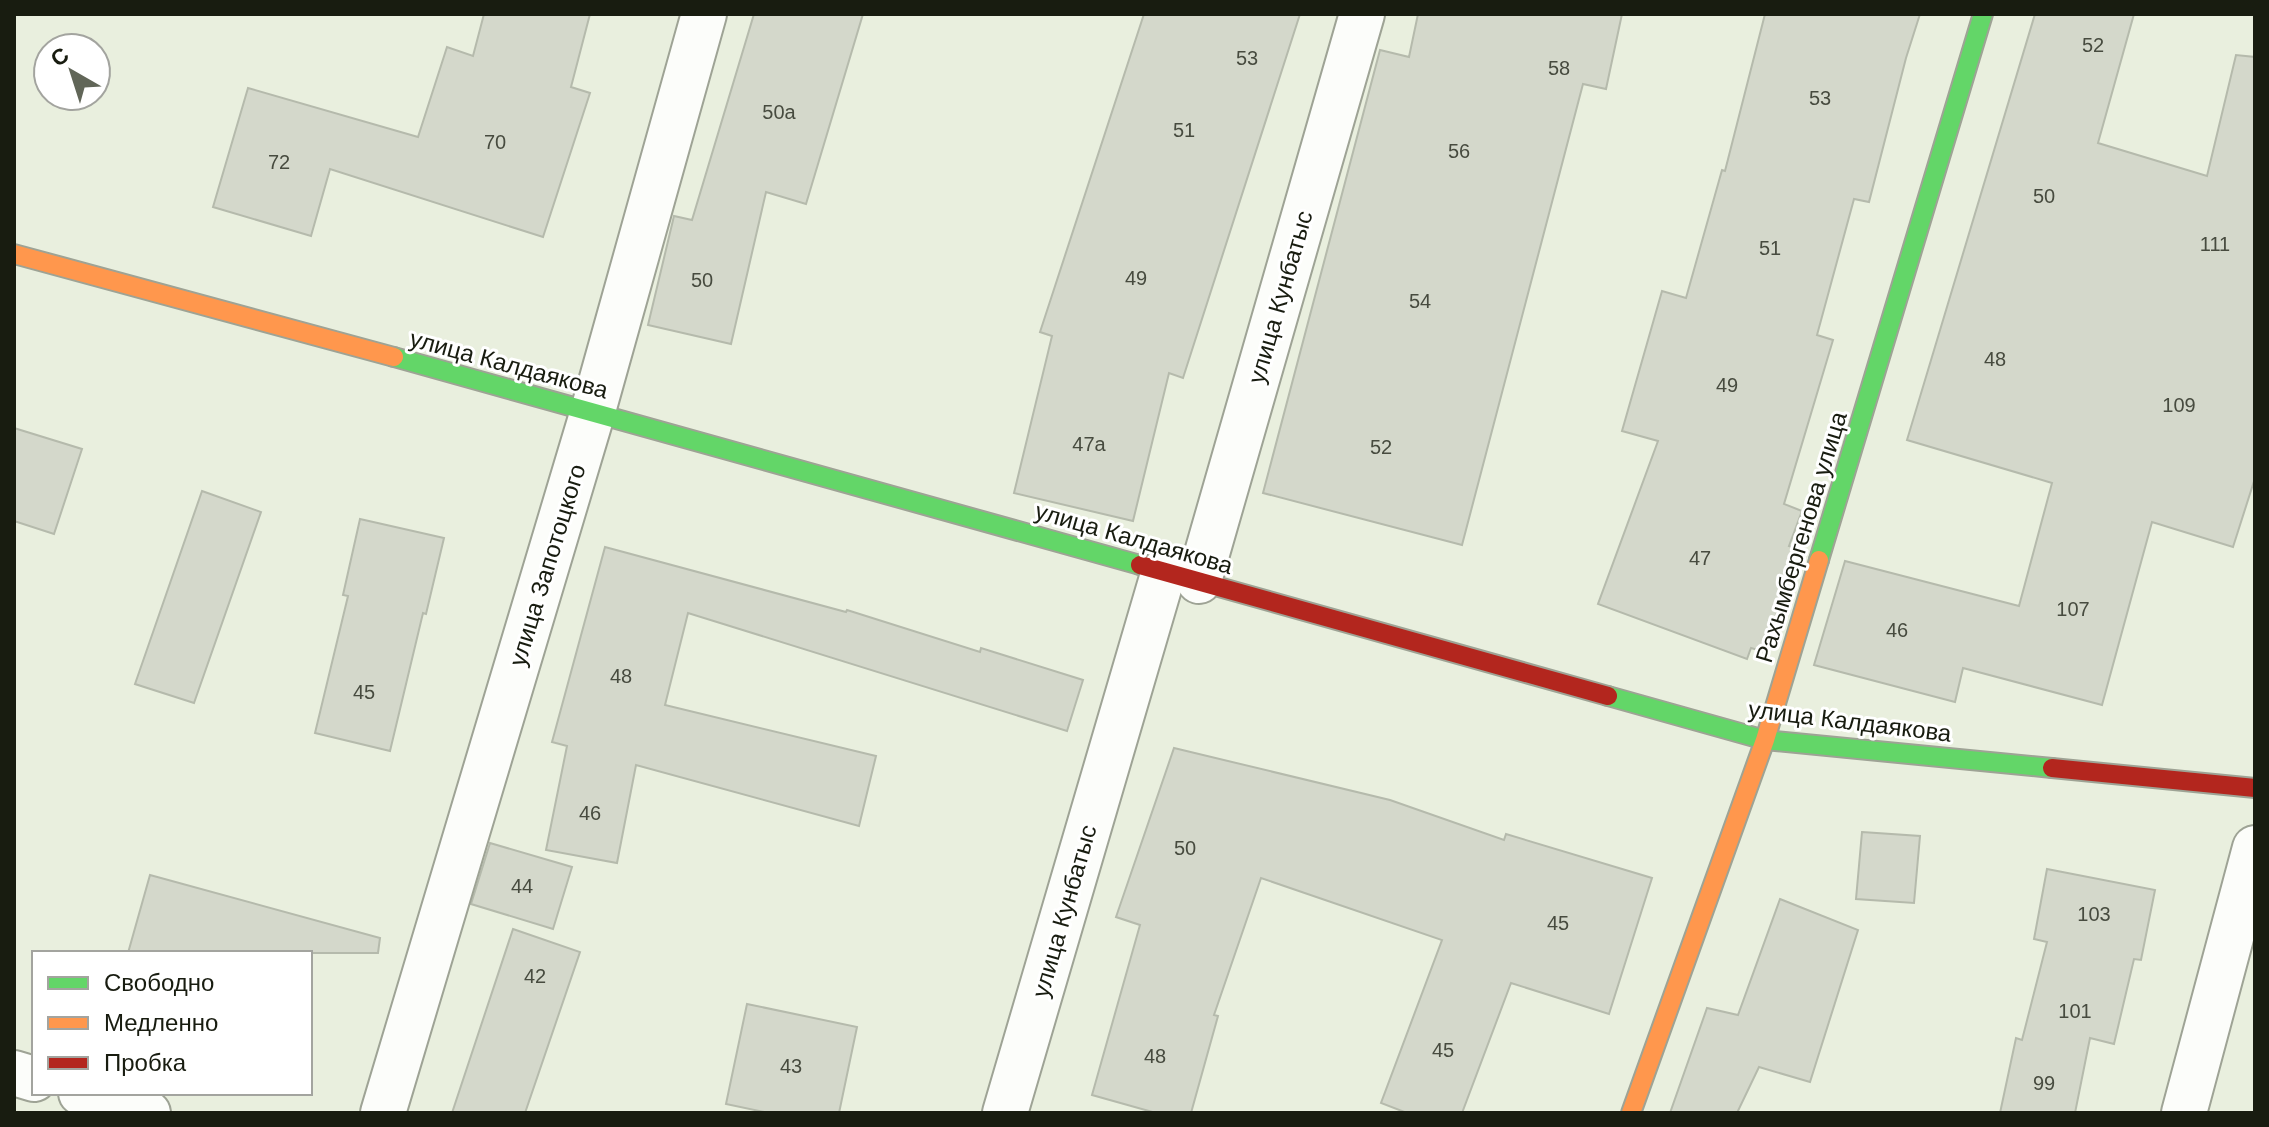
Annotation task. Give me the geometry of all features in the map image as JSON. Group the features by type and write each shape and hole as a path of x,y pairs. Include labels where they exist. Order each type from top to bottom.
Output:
{"street":[{"name":"улица Запотоцкого","path":"383,1113 593,411 704,14"},
{"name":"улица Кунбатыс","path":"1005,1113 1362,14"},
{"name":"Рахымбергенова улица","path":"1631,1113 1765,740 1983,14"},
{"name":"улица Калдаякова","path":"14,254 593,411 1765,740 2255,788"},
{"path":"2184,1113 2255,848"},
{"path":"88,1095 148,1113"}],"building":[{"path":"484,14 590,14 571,87 590,93 543,237 330,169 311,236 213,207 248,88 418,137 447,47 473,56"},
{"path":"754,14 863,14 806,204 766,192 731,344 648,325 674,216 692,220"},
{"path":"1144,14 1300,14 1183,378 1169,373 1133,521 1014,493 1052,336 1040,332"},
{"path":"1418,14 1622,14 1606,89 1583,84 1462,545 1263,493 1380,50 1409,57"},
{"path":"1765,14 1920,14 1869,202 1854,199 1817,335 1833,340 1784,504 1802,511 1789,546 1796,548 1765,652 1751,648 1747,659 1598,604 1658,441 1622,431 1662,291 1686,298 1722,170 1725,171"},
{"path":"2035,14 2134,14 2098,143 2207,176 2236,55 2255,57 2255,478 2233,547 2152,522 2102,705 1963,668 1955,702 1814,665 1845,561 2019,606 2052,483 1907,440"},
{"path":"14,428 82,449 54,534 14,521"},
{"path":"202,491 261,512 194,703 135,684"},
{"path":"360,519 444,538 390,751 315,733 348,596 343,595"},
{"path":"605,547 847,610 980,652 981,648 1083,680 1067,731 688,613 665,705 876,756 859,826 636,765 617,863 546,850 567,746 552,742"},
{"path":"1174,748 1390,800 1504,840 1506,834 1652,878 1609,1014 1511,983 1462,1113 1407,1113 1381,1103 1442,940 1261,878 1214,1015 1218,1016 1191,1113 1156,1113 1092,1095 1140,925 1116,917"},
{"path":"1862,832 1920,836 1914,903 1856,899"},
{"path":"490,843 572,867 553,929 471,904"},
{"path":"2047,869 2155,890 2141,960 2134,959 2114,1044 2090,1038 2075,1113 2000,1113 2016,1038 2022,1040 2047,942 2034,939"},
{"path":"150,875 380,938 378,953 129,951"},
{"path":"1780,899 1858,930 1810,1082 1759,1067 1737,1113 1670,1113 1707,1008 1738,1015"},
{"path":"513,929 580,952 525,1113 452,1113"},
{"path":"747,1004 857,1027 839,1113 769,1113 726,1104"}],"traffic: fast":[{"path":"1819,560 1983,14"},
{"path":"394,357 1140,565"},
{"path":"1608,696 1765,740 2052,768"}],"traffic: slow":[{"path":"14,254 394,357"},
{"path":"1631,1113 1765,740 1819,560"}],"traffic: jam":[{"path":"1140,565 1608,696"},
{"path":"2052,768 2255,788"}]}
